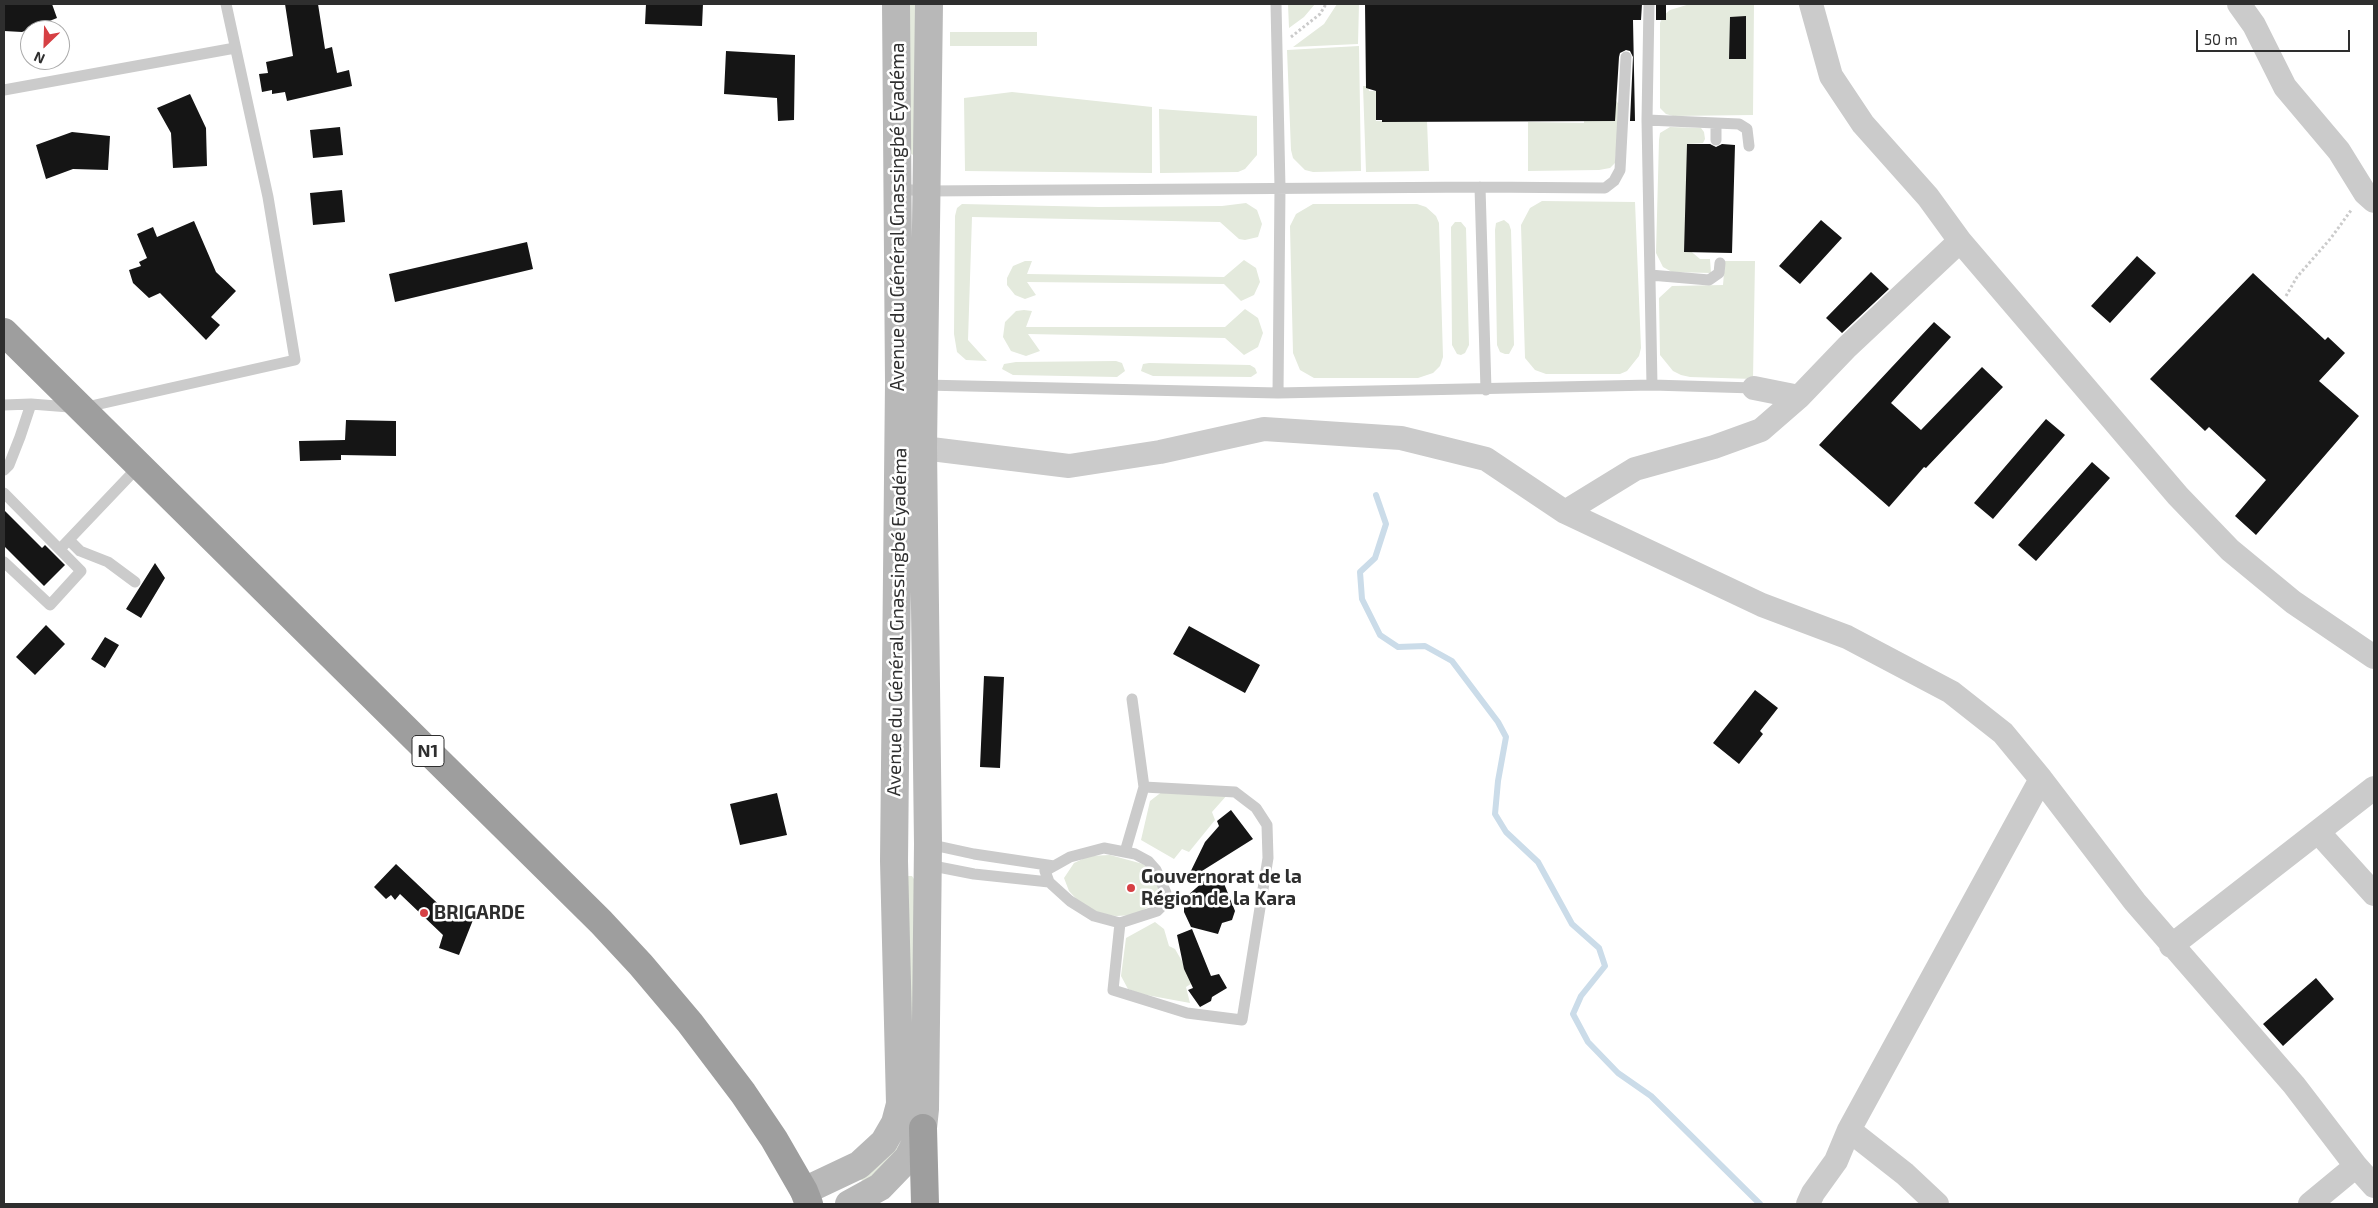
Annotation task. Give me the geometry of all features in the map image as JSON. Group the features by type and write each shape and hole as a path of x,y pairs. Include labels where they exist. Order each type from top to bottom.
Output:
{"highway":[{"name":"N1","path":"4,332 601,922 641,965 690,1023 743,1093 774,1139 806,1198"},
{"path":"923,1128 925,1204"}],"main road":[{"name":"Avenue du Général Gnassingbé Eyadéma","path":"850,1204 880,1187 908,1158 923,1128 926,1109 928,855 923,448 912,384 897,189 896,4"},
{"name":"Avenue du Général Gnassingbé Eyadéma","path":"806,1198 859,1165 884,1142 895,1123 900,1104 895,840 912,384 927,190 928,4"},
{"path":"895,840 928,855"}],"street":[{"path":"1811,4 1831,76 1863,124 1928,197 1960,241 2178,496 2230,550 2293,602 2374,657"},
{"path":"2239,4 2254,25 2285,87 2339,151 2370,197"},
{"path":"1565,512 1635,469 1714,447 1761,430 1798,397 1847,347 1960,241"},
{"path":"1754,388 1798,397"},
{"path":"923,448 1069,466 1160,452 1264,429 1401,438 1486,459 1565,512 1762,605 1847,637 1951,692 2003,733 2040,778 2134,902 2294,1085 2356,1166 2374,1186"},
{"path":"1808,1204 1813,1193 1836,1161 1849,1130 2040,778"},
{"path":"2171,946 2319,833 2374,788"},
{"path":"2319,833 2374,894"},
{"path":"1849,1130 1905,1174 1937,1204"},
{"path":"2310,1204 2356,1166"}],"lane":[{"path":"4,406 31,404 82,408 295,360 268,197 226,4"},
{"path":"1276,4 1280,188 1278,394"},
{"path":"1649,4 1647,120 1652,385"},
{"path":"4,90 235,48"},
{"path":"897,189 1605,188 1614,181 1620,170 1626,57"},
{"path":"1647,120 1744,126 1747,129 1749,146"},
{"path":"1716,123 1716,140"},
{"path":"1480,187 1486,390"},
{"path":"1650,275 1709,280 1719,274 1720,263"},
{"path":"912,384 1278,394 1652,385 1754,388"},
{"path":"4,470 20,437 31,404"},
{"path":"60,549 139,466"},
{"path":"4,493 81,571 50,605 4,562"},
{"path":"69,540 80,551 108,562 134,582"},
{"path":"1125,852 1144,787 1132,699"},
{"path":"1120,923 1113,990 1186,1013 1242,1020 1268,858 1267,825 1256,808 1235,792 1144,787"},
{"path":"1104,848 1125,852 1135,854 1148,861 1156,870 1166,893 1165,902 1157,911 1120,923 1094,916 1070,901 1049,882 1046,870 1070,857 1104,848"},
{"path":"928,855 974,854 1054,866"},
{"path":"928,855 974,874 1049,882"}],"path":[{"path":"1277,43 1296,34 1320,14 1326,4"},
{"path":"2286,296 2297,277 2370,197"}],"shaded area":[{"path":"909,4 920,4 916,154 913,155 910,153"},
{"path":"1288,4 1315,4 1304,17 1289,28"},
{"path":"1337,4 1359,4 1358,44 1293,47 1324,24"},
{"path":"1690,4 1754,4 1753,115 1673,116 1666,114 1660,108 1660,23 1663,16 1670,10"},
{"path":"950,32 1037,32 1037,46 950,46"},
{"path":"1359,46 1361,171 1313,172 1305,170 1293,158 1291,150 1287,50"},
{"path":"1363,86 1368,86 1369,91 1376,91 1376,121 1427,121 1429,171 1366,172"},
{"path":"1585,89 1614,98 1620,106 1615,163 1610,168 1599,170 1528,171 1528,122 1584,123"},
{"path":"1012,92 1152,107 1152,173 965,171 964,98"},
{"path":"1159,109 1257,116 1257,155 1245,169 1238,172 1160,173"},
{"path":"1670,127 1701,128 1704,132 1705,139 1703,143 1687,144 1687,248 1700,259 1710,259 1711,273 1672,272 1663,267 1656,253 1659,140 1660,133"},
{"path":"1542,201 1635,202 1641,348 1639,356 1627,371 1620,374 1546,374 1535,370 1525,358 1521,225 1530,208"},
{"path":"1246,203 1257,210 1262,224 1258,237 1245,240 1239,239 1220,222 972,217 968,340 987,361 966,360 957,352 954,334 955,216 957,208 962,204 1099,207 1222,206"},
{"path":"1313,204 1417,204 1426,207 1436,216 1439,223 1443,357 1440,366 1433,373 1418,378 1314,378 1300,370 1293,353 1290,226 1296,214"},
{"path":"1504,220 1509,224 1511,230 1514,345 1509,354 1500,352 1497,345 1495,230 1496,223"},
{"path":"1455,222 1461,222 1466,228 1469,345 1465,353 1461,355 1457,354 1452,345 1451,227"},
{"path":"1244,260 1256,268 1260,282 1254,295 1241,301 1224,284 1027,282 1036,295 1025,299 1015,295 1007,285 1007,278 1013,266 1025,261 1032,261 1027,274 1224,277"},
{"path":"1725,261 1755,261 1753,379 1681,375 1673,371 1660,355 1659,298 1672,286 1723,285"},
{"path":"1245,309 1258,318 1263,333 1258,347 1244,355 1225,338 1028,334 1040,351 1026,356 1011,351 1003,337 1005,322 1016,311 1024,310 1032,311 1026,327 1225,327"},
{"path":"1116,361 1122,363 1125,371 1117,377 1013,375 1002,369 1004,364 1016,362"},
{"path":"1143,364 1250,365 1255,368 1257,373 1251,377 1153,376 1141,371"},
{"path":"1163,791 1228,794 1212,812 1215,820 1189,852 1182,849 1174,859 1141,840 1150,801"},
{"path":"1110,855 1143,864 1158,878 1161,893 1153,904 1135,915 1116,916 1100,914 1081,904 1069,891 1064,878 1074,863 1089,856"},
{"path":"907,876 912,876 914,879 919,1120 892,1166 863,1181 858,1178 893,1152 900,1144 905,1131"},
{"path":"1155,922 1164,929 1169,946 1175,949 1194,982 1186,987 1190,1003 1141,994 1128,989 1121,976 1126,938"}],"building":[{"path":"4,4 52,4 57,18 52,20 20,20 20,32 4,31"},
{"path":"285,4 318,4 325,49 332,47 337,73 349,70 352,86 287,101 285,92 272,94 272,90 262,92 259,74 268,73 266,62 293,56"},
{"path":"646,4 703,4 702,26 645,24"},
{"path":"1365,4 1642,4 1641,20 1633,20 1635,121 1630,121 1633,57 1630,51 1626,50 1620,53 1619,57 1615,121 1382,122 1382,120 1376,120 1376,91 1366,88"},
{"path":"1656,4 1666,4 1666,20 1656,20"},
{"path":"1746,16 1746,59 1729,59 1730,17"},
{"path":"726,51 795,55 794,120 778,121 777,98 724,94"},
{"path":"190,94 206,128 207,166 173,168 171,133 157,108"},
{"path":"340,127 343,155 313,158 310,130"},
{"path":"72,132 110,136 108,170 73,169 46,179 36,145"},
{"path":"1687,144 1710,144 1716,147 1722,144 1735,145 1732,253 1684,252"},
{"path":"342,190 345,222 313,225 310,193"},
{"path":"1821,220 1842,238 1800,284 1779,266"},
{"path":"194,221 216,272 236,291 211,317 220,325 206,340 160,293 149,298 133,283 129,270 141,266 139,262 147,258 137,234 153,227 157,237"},
{"path":"527,242 533,269 395,302 389,274"},
{"path":"2137,256 2156,273 2110,323 2091,306"},
{"path":"1871,272 1889,289 1842,333 1826,318"},
{"path":"2253,273 2325,340 2328,337 2345,353 2319,381 2359,416 2256,535 2235,516 2266,480 2209,427 2205,431 2150,379"},
{"path":"1934,322 1951,337 1891,403 1921,430 1982,367 2003,387 1926,468 1924,467 1889,507 1819,445"},
{"path":"2046,419 2065,435 1993,519 1974,503"},
{"path":"346,420 396,421 396,456 341,455 341,460 300,461 299,441 345,440"},
{"path":"2092,462 2110,478 2036,561 2018,545"},
{"path":"4,510 42,548 45,545 65,565 44,586 4,546"},
{"path":"155,563 165,578 141,618 126,609"},
{"path":"46,625 65,644 35,675 16,657"},
{"path":"1189,626 1260,665 1245,693 1173,654"},
{"path":"105,637 119,645 105,668 91,659"},
{"path":"984,676 1004,677 1000,768 980,767"},
{"path":"1755,690 1778,708 1760,731 1763,734 1739,764 1713,743"},
{"path":"777,793 787,835 740,845 730,804"},
{"path":"1231,810 1253,839 1186,881 1205,842 1219,826 1217,821"},
{"path":"396,864 451,916 454,907 475,915 459,955 439,948 443,935 400,894 395,900 391,895 386,899 374,887"},
{"path":"1204,881 1223,881 1235,911 1232,920 1222,923 1218,934 1191,927 1184,912 1184,901 1187,896"},
{"path":"1192,929 1211,976 1219,974 1227,988 1200,1007 1188,990 1193,988 1184,969 1177,935"},
{"path":"2316,978 2334,999 2283,1046 2263,1024"}],"waterway":[{"path":"1376,495 1386,524 1375,558 1360,572 1362,599 1380,635 1398,647 1425,646 1452,661 1498,722 1506,737 1498,781 1495,814 1506,832 1538,862 1572,924 1599,948 1605,966 1581,996 1573,1014 1588,1042 1618,1073 1651,1096 1760,1204"}],"place":[{"name":"Gouvernorat de la Région de la Kara","path":"1131,888"},
{"name":"BRIGARDE","path":"424,913"}]}
